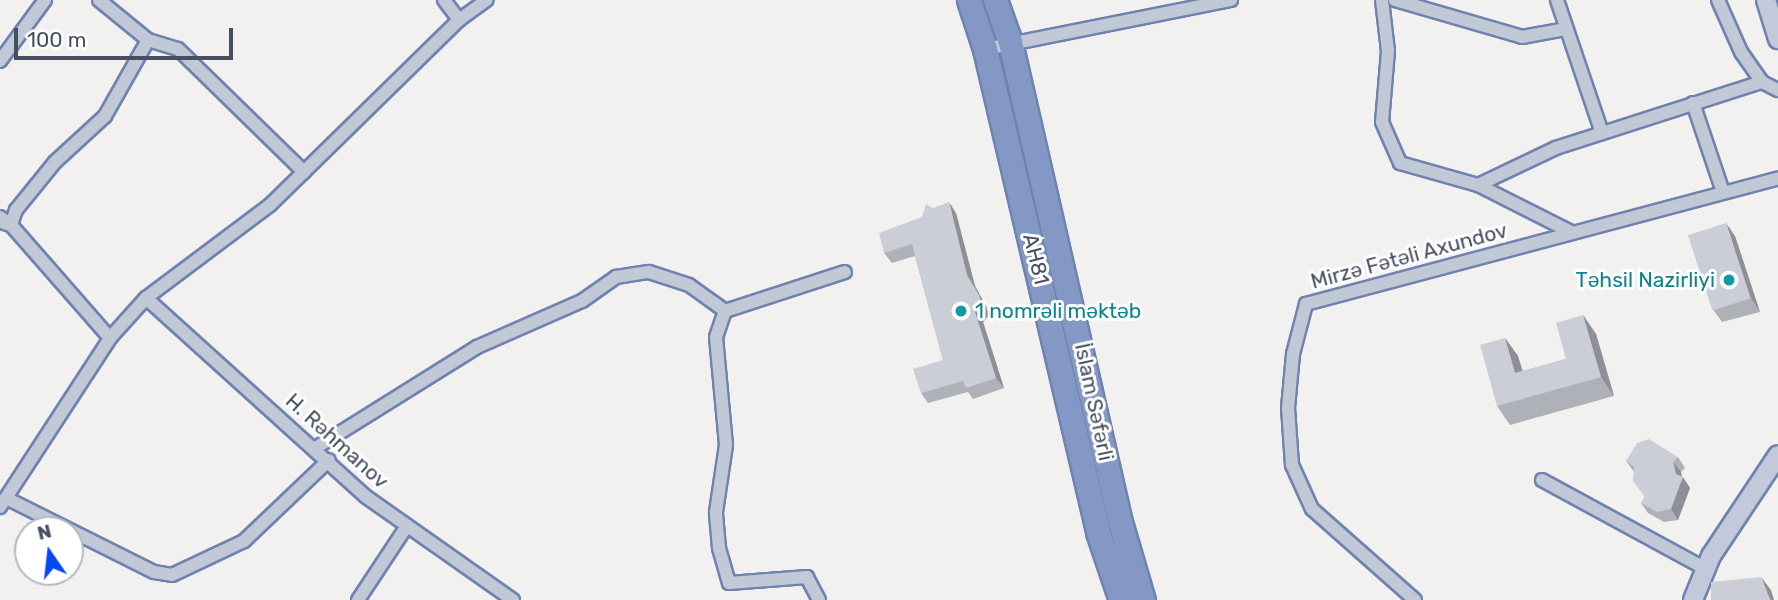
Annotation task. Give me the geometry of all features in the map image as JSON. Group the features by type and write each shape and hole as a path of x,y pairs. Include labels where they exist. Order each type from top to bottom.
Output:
{"highway":[{"name":"AH81","path":"969,0 985,49 1098,532 1121,600"},
{"name":"İslam Səfərli","path":"995,0 1010,42 1120,522 1143,600"}],"main road":[{"path":"1766,0 1778,39"},
{"path":"1693,600 1706,569 1778,455"}],"street":[{"path":"0,61 45,0"},
{"path":"99,0 148,40 177,49 304,172"},
{"path":"444,0 459,20"},
{"path":"329,460 244,541 172,575 154,572 3,502 110,338 146,298 270,205 459,20 488,0"},
{"path":"985,49 1231,0"},
{"path":"1382,0 1388,51 1382,122 1389,145 1400,163 1478,185 1571,232"},
{"path":"1395,0 1522,37 1566,29"},
{"path":"1557,0 1602,133"},
{"path":"1718,0 1741,52 1762,82 1778,90"},
{"path":"6,224 55,162 104,116 148,40"},
{"path":"1478,185 1556,148 1762,82"},
{"path":"1693,103 1723,192"},
{"name":"Mirzə Fətəli Axundov","path":"1415,600 1312,509 1292,465 1288,408 1293,354 1306,304 1778,178"},
{"path":"0,217 110,338"},
{"path":"317,447 477,347 582,301 616,277 649,272 689,285 726,311"},
{"path":"819,600 807,578 729,583 719,548 716,512 726,445 716,337 726,311 770,293 845,272"},
{"name":"H. Rəhmanov","path":"146,298 317,447 365,496 513,600"},
{"path":"1542,480 1706,569"},
{"path":"358,600 407,526"}],"building":[{"name":"1 nomrəli məktəb","path":"949,202 967,275 982,305 975,312 996,378 966,388 963,381 921,393 913,369 943,360 912,244 884,253 879,233 922,217 926,204 933,208"},
{"name":"Təhsil Nazirliyi","path":"1726,223 1750,298 1712,310 1688,235"},
{"path":"1583,315 1601,377 1497,406 1480,345 1505,338 1515,373 1566,359 1556,323"},
{"path":"1649,439 1678,457 1673,462 1676,474 1683,477 1671,509 1657,512 1641,503 1645,497 1633,481 1634,467 1626,461 1637,443"},
{"path":"1761,577 1770,600 1711,600 1711,582"}],"place":[{"name":"Təhsil Nazirliyi","path":"1729,280"},
{"name":"1 nomrəli məktəb","path":"961,311"}]}
